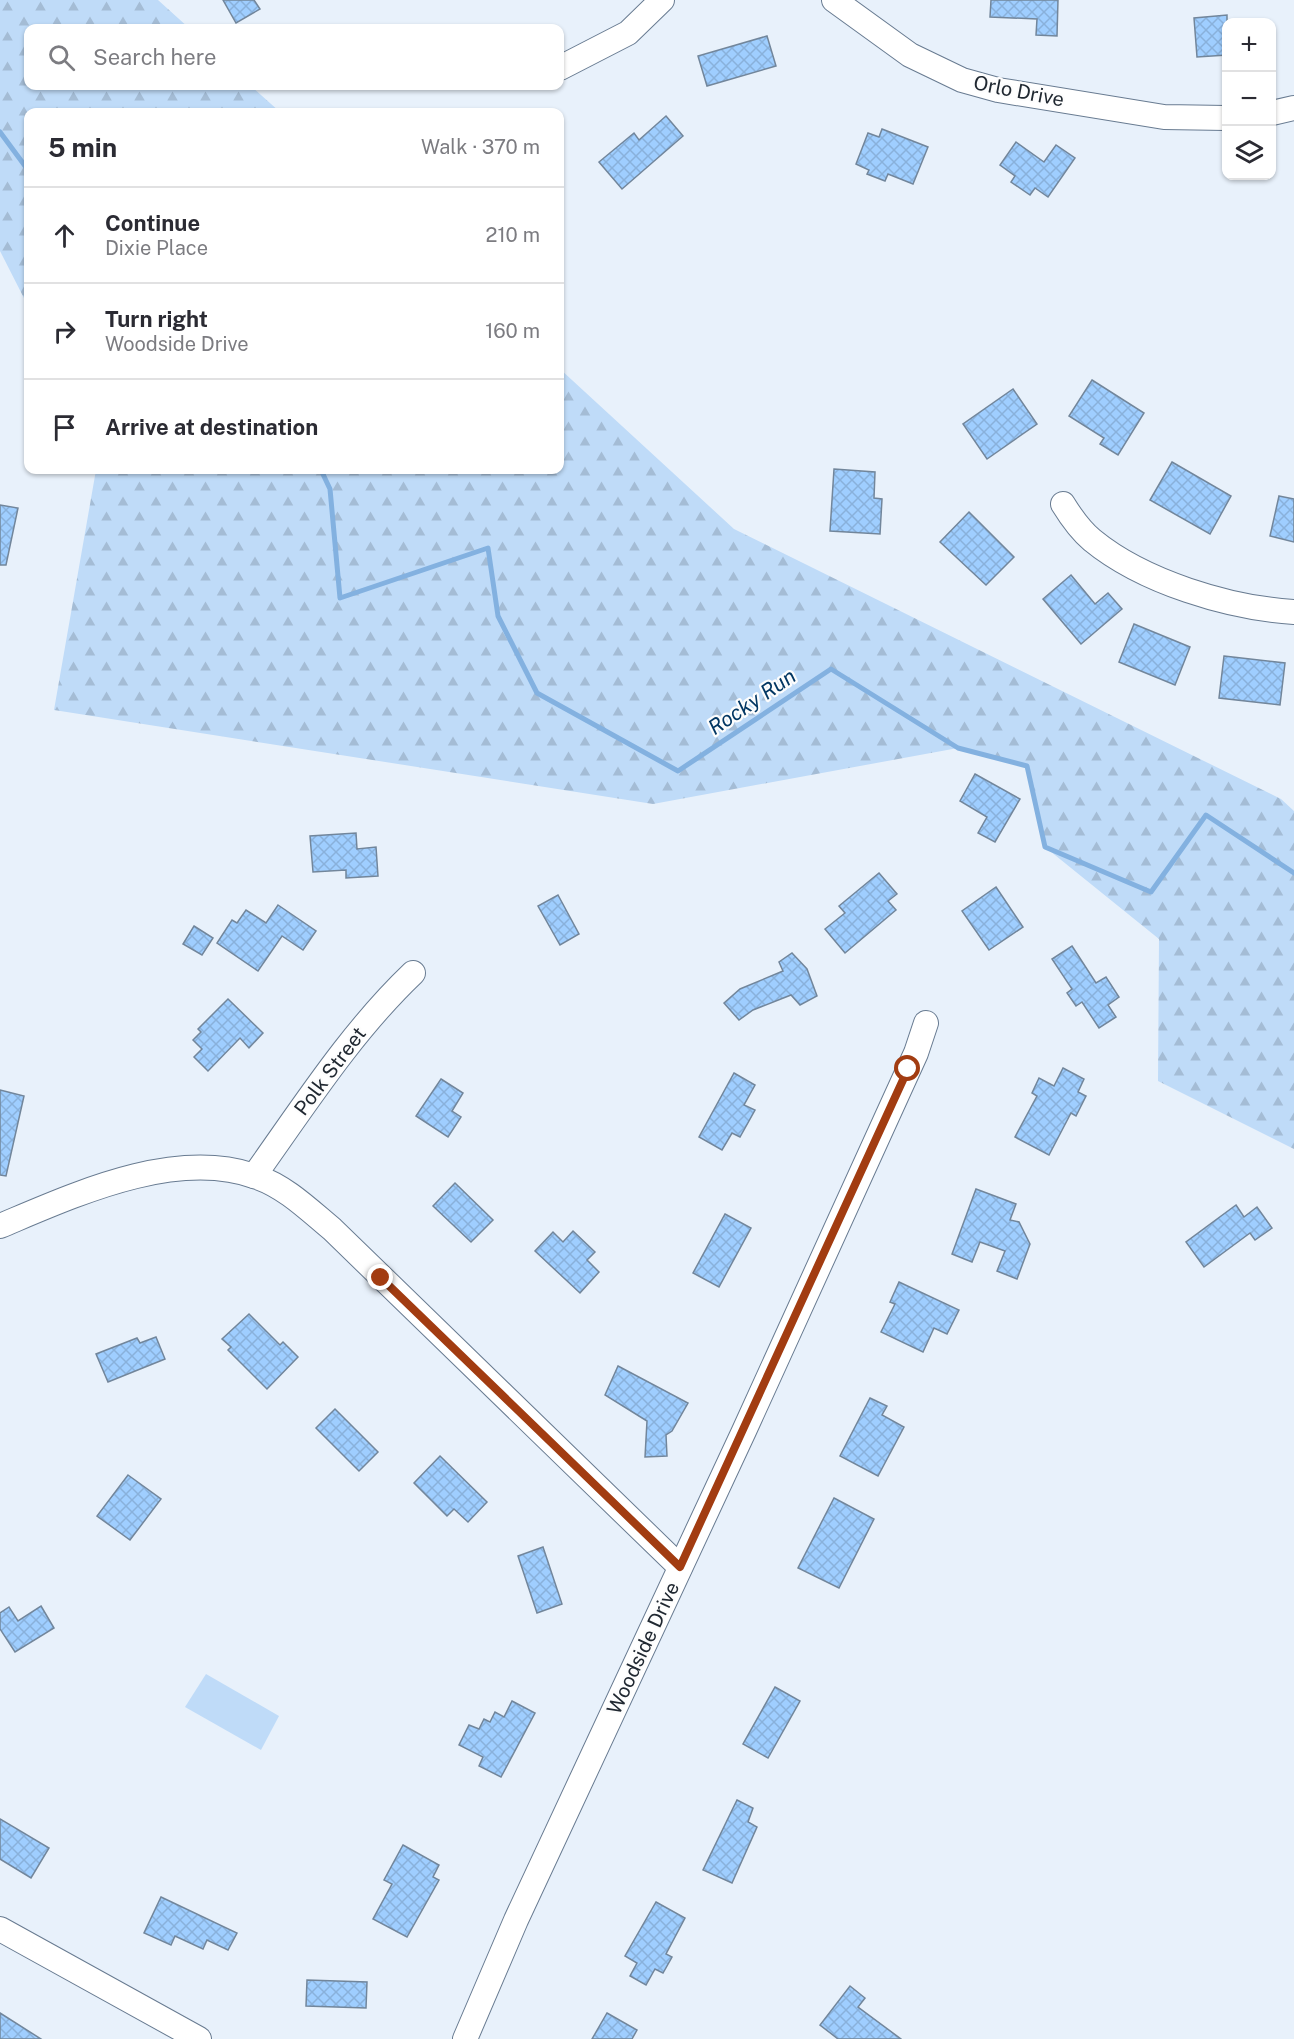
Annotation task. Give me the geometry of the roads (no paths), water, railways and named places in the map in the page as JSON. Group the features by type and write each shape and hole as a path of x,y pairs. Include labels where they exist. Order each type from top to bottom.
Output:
{"street":[{"path":"564,66 628,33 662,0"},
{"name":"Orlo Drive","path":"834,0 910,55 962,80 998,90 1164,117 1222,118"},
{"path":"1276,112 1294,108"},
{"path":"1063,504 1090,539 1108,552 1153,576 1232,603 1294,612"},
{"name":"Polk Street","path":"254,1176 360,1030 386,999 413,973"},
{"path":"680,1567 916,1053 926,1023"},
{"name":"Woodside Drive","path":"0,1226 121,1180 151,1172 197,1168 254,1176 284,1190 332,1230 680,1567 516,1920 465,2039"},
{"path":"0,1929 199,2039"}],"waterway":[{"name":"Rocky Run","path":"0,132 24,165"},
{"name":"Rocky Run","path":"323,474 330,489 340,598 488,548 498,616 537,693 678,771 831,669 958,748 1027,766 1045,847 1151,892 1206,815 1294,873"}]}
